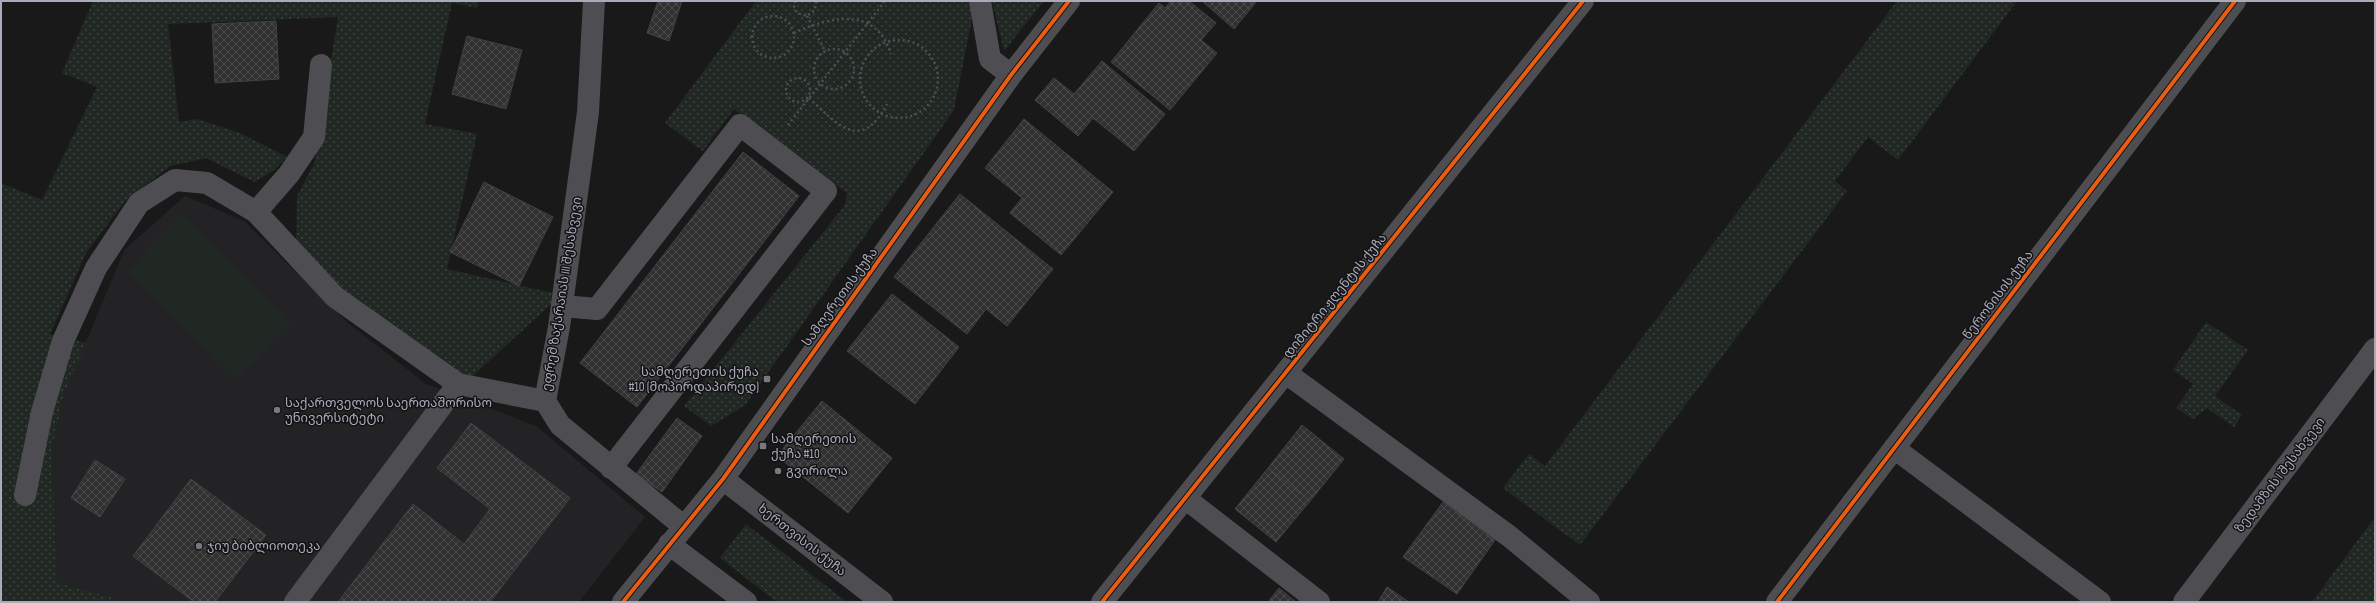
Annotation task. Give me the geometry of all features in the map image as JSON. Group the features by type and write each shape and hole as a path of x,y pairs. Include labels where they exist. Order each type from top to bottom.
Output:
{"street":[{"name":"ეფრემ ზაქარაიას III შესახვევი","path":"594,1 588,112 562,306 546,401 560,425 683,526"},
{"path":"980,1 990,59 1011,75"},
{"name":"სამღერეთის ქუჩა","path":"623,602 683,526 723,479 1011,75 1069,1"},
{"name":"დიმიტრი ჟღენტის ქუჩა","path":"1102,602 1583,1"},
{"name":"წერონისის ქუჩა","path":"1777,602 2235,1"},
{"path":"256,212 289,174 314,136 321,65"},
{"path":"562,306 597,309 740,125 826,191 611,468"},
{"path":"25,495 42,412 63,341 96,268 140,203 174,180 207,183 256,212 335,297 458,384 546,401"},
{"name":"ზედამზის I შესახვევი","path":"2184,602 2375,349"},
{"path":"1286,373 1509,536 1589,602"},
{"path":"295,602 458,384"},
{"path":"1894,448 2100,602"},
{"name":"ხერთვისის ქუჩა","path":"723,479 882,602"},
{"path":"1186,498 1319,602"},
{"path":"669,544 746,602"}],"path":[{"path":"796,1 794,6 797,13 807,16 825,51"},
{"path":"807,16 815,10 816,1"},
{"path":"770,148 821,85 885,1"},
{"path":"771,16 777,16 789,22 794,33 795,40 788,52 776,58 762,55 757,51 752,38 755,26 765,17 771,16"},
{"path":"794,33 812,25 841,19 855,19 868,24 880,32 886,41 891,54"},
{"path":"898,39 911,41 922,47 931,56 937,68 938,81 935,93 928,104 919,112 907,117 894,118 882,114 871,107 864,96 860,84 860,70 866,58 874,48 886,41 898,39"},
{"path":"833,48 846,52 855,68 851,80 846,86 833,90 821,85 816,79 814,65 816,58 825,51 833,48"},
{"path":"855,68 860,70"},
{"path":"796,78 807,82 810,90 809,98 802,102 790,100 786,93 789,82 796,78"},
{"path":"809,98 834,121 853,132 867,129 878,121 887,104"}],"shaded area":[{"path":"93,1 479,1 477,8 452,3 425,124 477,134 447,269 553,293 552,303 473,376 434,368 351,300 296,243 297,196 314,164 338,17 168,24 179,122 197,119 240,133 287,157 273,171 255,182 206,158 170,166 125,201 86,253 50,334 86,343 64,394 52,449 57,582 127,602 1,602 1,183 42,200 97,87 62,73"},
{"path":"756,1 969,1 973,13 954,110 745,405 711,426 684,406 845,205 847,193 734,109 703,151 665,123"},
{"path":"992,1 1044,1 1004,51"},
{"path":"1897,1 2017,1 1898,160 1868,137 1835,181 1847,191 1580,545 1503,488 1529,454 1545,466"},
{"name":"საქართველოს საერთაშორისო უნივერსიტეტი","path":"185,196 244,221 347,322 426,384 536,426 645,517 579,602 127,602 57,582 52,449 64,394 125,249"},
{"path":"181,214 292,321 237,378 126,272"},
{"path":"2206,322 2248,350 2215,396 2242,415 2234,427 2207,408 2193,419 2176,408 2193,384 2173,370"},
{"path":"2375,517 2375,602 2312,602"},
{"path":"746,524 847,602 777,602 720,558"}],"building":[{"path":"658,1 682,1 669,41 647,33"},
{"path":"1171,1 1189,1 1216,23 1201,40 1217,53 1170,110 1111,62 1159,3 1165,8"},
{"path":"1202,1 1257,1 1234,29"},
{"path":"276,21 279,79 215,83 212,24"},
{"path":"467,36 522,50 506,109 452,94"},
{"path":"1102,61 1165,114 1134,151 1093,118 1078,136 1035,100 1054,78 1074,94"},
{"path":"1024,119 1113,192 1061,255 1010,213 1022,198 985,168"},
{"path":"743,152 799,196 637,407 580,363"},
{"path":"484,182 553,217 519,286 450,252"},
{"path":"960,194 1053,269 1007,326 986,309 967,334 894,277"},
{"path":"892,294 959,347 915,404 847,351"},
{"path":"822,401 892,458 848,513 777,456"},
{"path":"677,418 702,436 662,492 636,474"},
{"path":"471,423 570,498 490,602 338,602 413,504 464,544 490,509 437,468"},
{"path":"1302,425 1344,459 1310,501 1268,468"},
{"path":"95,460 125,479 100,517 71,498"},
{"path":"1268,468 1310,501 1276,542 1235,509"},
{"name":"ჯიუ ბიბლიოთეკა","path":"191,479 266,535 215,602 194,602 133,556"},
{"path":"1443,502 1495,540 1457,594 1403,557"},
{"path":"1387,587 1409,602 1378,602"},
{"path":"1279,588 1296,602 1268,602"}],"cycle path":[{"path":"623,602 723,479 1011,75 1069,1"},
{"path":"1102,602 1583,1"},
{"path":"1777,602 2235,1"}],"place":[{"name":"სამღერეთის ქუჩა #10 (მოპირდაპირედ)","path":"767,379"},
{"name":"საქართველოს საერთაშორისო უნივერსიტეტი","path":"277,410"},
{"name":"სამღერეთის ქუჩა #10","path":"763,446"},
{"name":"გვირილა","path":"778,471"},
{"name":"ჯიუ ბიბლიოთეკა","path":"199,546"}]}
